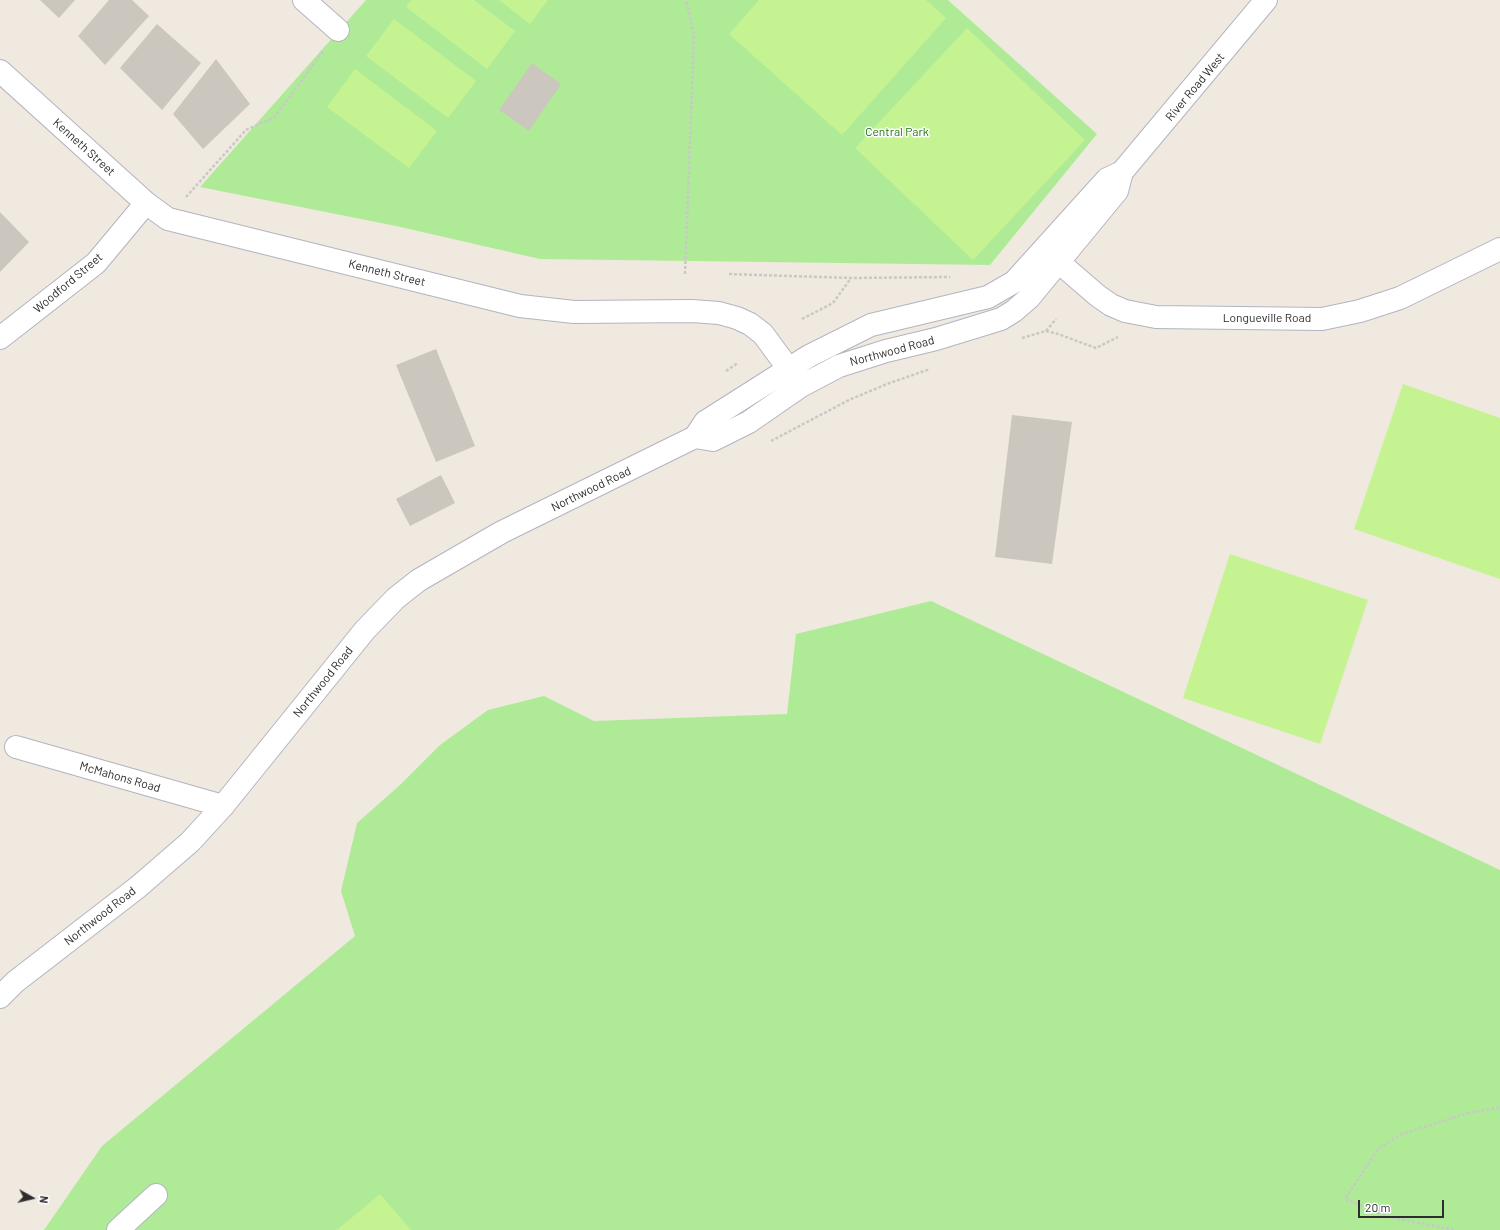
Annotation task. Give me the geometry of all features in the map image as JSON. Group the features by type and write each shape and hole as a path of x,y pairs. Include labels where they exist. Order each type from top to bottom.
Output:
{"main road":[{"path":"304,0 338,30"},
{"name":"River Road West","path":"1051,255 1118,191 1122,172 1266,0"},
{"name":"Kenneth Street","path":"0,71 146,203 168,219 520,306 545,310 574,312 692,311 719,313 737,318 750,324 763,334 795,377"},
{"name":"Woodford Street","path":"0,338 96,263 146,203"},
{"name":"Longueville Road","path":"1051,255 1098,296 1125,312 1156,317 1322,319 1360,311 1400,298 1500,249"},
{"name":"Northwood Road","path":"0,997 15,982 138,887 190,842 223,806 365,630 396,598 419,580 502,532 695,437 705,422 795,377 839,366 886,350 936,339 1001,320 1014,311 1028,298 1051,255"},
{"name":"Northwood Road","path":"795,377 809,356 871,325 988,297 1014,282 1051,255"},
{"name":"McMahons Road","path":"16,747 223,806"},
{"path":"118,1230 156,1195"}],"path":[{"path":"685,274 694,36 686,0"},
{"path":"168,219 246,130 276,117 338,30"},
{"path":"729,274 851,278 957,277"},
{"path":"802,319 833,303 851,278"},
{"path":"1046,331 1056,319"},
{"path":"1020,339 1046,331 1096,348 1109,341"},
{"path":"726,371 738,363"},
{"path":"765,444 849,400 887,384 937,367"},
{"path":"1454,1230 1389,1217 1345,1199 1378,1149 1402,1134 1468,1113 1500,1107"}],"green space":[{"name":"Central Park","path":"366,0 948,0 1097,134 990,265 540,259 396,226 200,187"},
{"path":"411,0 474,0 515,31 487,69 406,7"},
{"path":"499,0 548,0 530,24"},
{"path":"759,0 926,0 946,18 842,135 729,34"},
{"path":"394,19 476,81 448,118 366,56"},
{"path":"967,28 1085,140 973,260 855,148"},
{"path":"355,69 437,131 409,168 327,107"},
{"path":"1403,384 1500,418 1500,579 1354,529"},
{"path":"1230,554 1368,600 1320,744 1183,698"},
{"path":"931,601 1500,870 1500,1230 44,1230 102,1146 355,936 341,891 357,823 400,785 440,745 488,710 544,696 594,721 787,714 796,634"},
{"path":"380,1194 411,1230 337,1230"}],"building":[{"path":"40,0 75,0 59,18"},
{"path":"109,0 132,0 149,16 105,65 78,36"},
{"path":"157,24 201,63 162,110 120,68"},
{"path":"216,59 250,104 203,149 173,114"},
{"path":"532,63 561,84 529,131 499,110"},
{"path":"0,212 29,242 0,272"},
{"path":"436,349 475,446 436,462 396,365"},
{"path":"1012,415 1072,422 1052,564 995,557"},
{"path":"441,475 455,503 410,526 396,499"}]}
